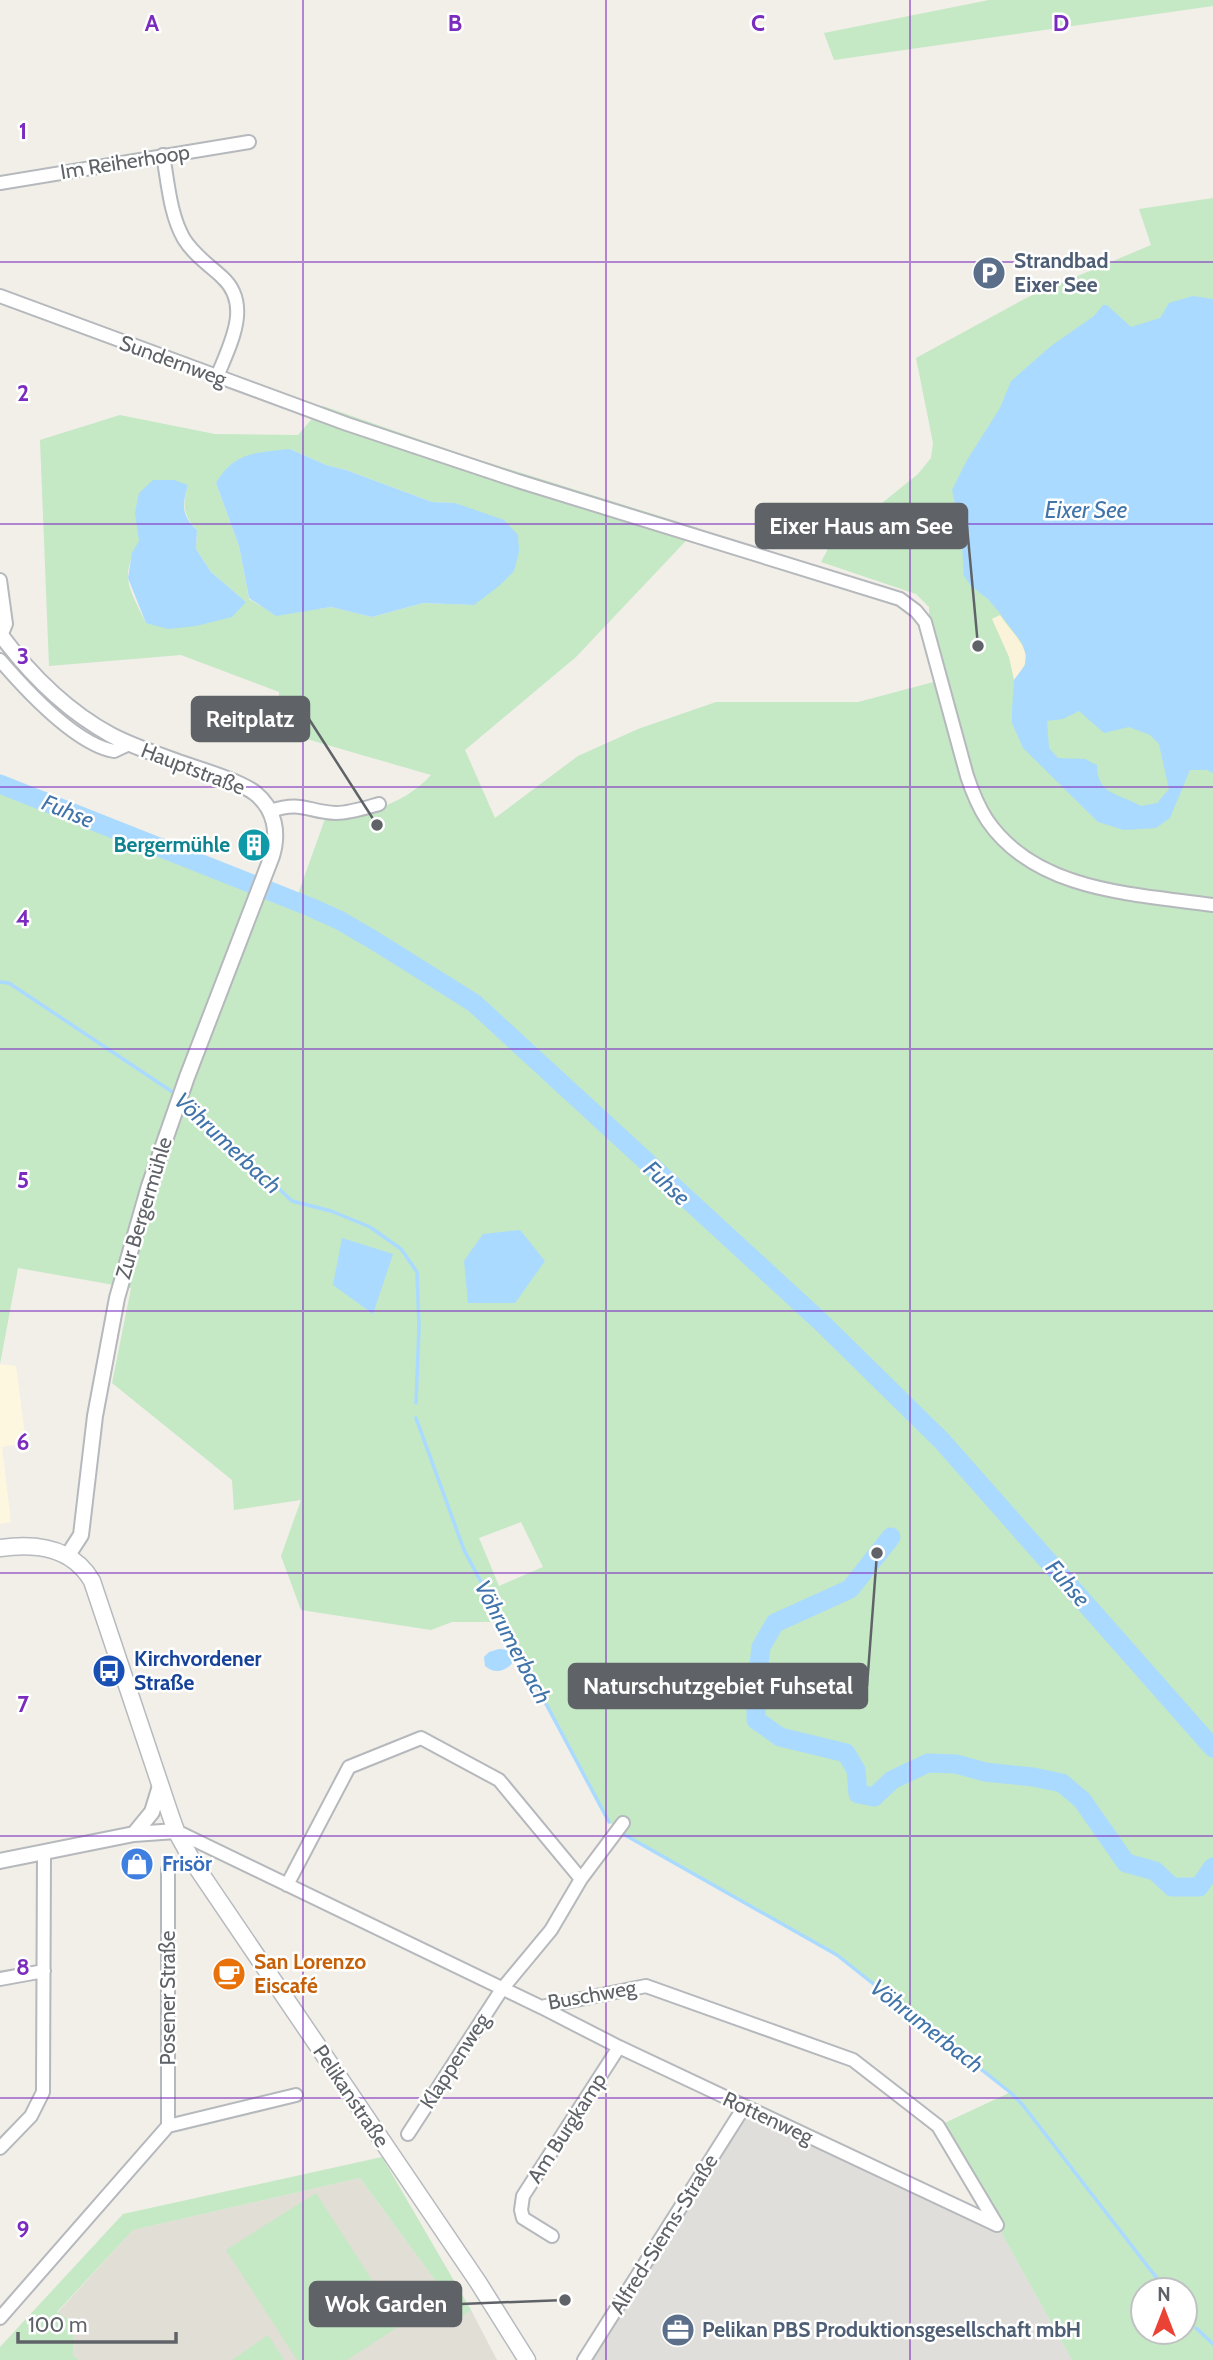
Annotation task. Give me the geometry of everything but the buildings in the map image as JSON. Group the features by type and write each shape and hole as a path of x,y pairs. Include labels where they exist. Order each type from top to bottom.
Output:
{"main road":[{"path":"0,1548 24,1546 57,1551 68,1555 84,1568 92,1581 176,1831"},
{"name":"Pelikanstraße","path":"176,1831 210,1889 478,2282 527,2360"}],"street":[{"name":"Im Reiherhoop","path":"0,183 249,142"},
{"path":"163,155 179,228 192,249 228,283 237,301 238,320 217,377"},
{"name":"Sundernweg","path":"0,296 347,424 518,481 863,586 909,604 925,622 975,798 1003,838 1047,872 1078,883 1213,905"},
{"name":"Hauptstraße","path":"0,580 6,624 1,635 27,666 74,710 129,744 246,788 255,793 270,811"},
{"name":"Hauptstraße","path":"0,660 56,717 85,738 114,751 129,744"},
{"path":"270,811 297,805 336,813 379,804"},
{"name":"Zur Bergermühle","path":"68,1555 81,1535 95,1416 117,1298 149,1186 174,1114 266,872 276,838 270,811"},
{"path":"287,1885 349,1767 421,1738 499,1780 581,1879"},
{"path":"134,1834 152,1812 160,1786"},
{"name":"Klappenweg","path":"408,2134 502,1989 551,1930 581,1879 623,1823"},
{"path":"0,1861 134,1834 176,1831"},
{"name":"Buschweg","path":"176,1831 541,2007 646,1986 853,2060 938,2126 998,2225"},
{"path":"0,2148 32,2116 43,2092 44,1853"},
{"name":"Posener Straße","path":"168,1870 169,2126"},
{"path":"0,1979 44,1971"},
{"name":"Rottenweg","path":"541,2007 619,2048 998,2225"},
{"name":"Am Burgkamp","path":"552,2236 523,2218 523,2196 619,2048"},
{"path":"0,2318 169,2126 296,2095"},
{"name":"Alfred-Siems-Straße","path":"584,2360 744,2107"}],"shaded area":[{"path":"0,1364 16,1366 26,1443 2,1447 11,1522 0,1524"},
{"path":"744,2107 997,2225 1072,2360 584,2360"},
{"path":"360,2178 462,2317 471,2310 497,2360 79,2360 73,2355 74,2323 57,2313 133,2230"}],"green space":[{"path":"989,0 1213,0 1213,6 834,60 824,33"},
{"path":"1213,198 1213,2360 1072,2360 938,2126 1011,2092 837,1955 625,1835 609,1822 502,1622 452,1622 431,1630 301,1610 281,1556 301,1500 234,1510 232,1480 112,1383 131,1288 18,1268 0,1364 0,788 338,923 477,1009 482,1007 476,1000 342,917 297,897 325,819 382,807 409,794 431,775 279,731 279,692 181,655 49,666 40,440 120,415 215,434 298,435 323,406 470,457 698,528 576,657 465,750 495,818 578,756 638,729 716,702 858,702 945,679 929,619 929,607 916,594 821,562 830,545 918,474 931,458 933,443 916,358 1028,297 1151,245 1139,209","holes":["290,449 326,465 432,502 455,503 474,605 423,603 372,617 331,607 276,615 249,599 239,546 216,483","188,485 185,509 197,530 196,549 211,572 246,602 146,623 130,589 129,566 150,527","521,1522 543,1567 499,1586 479,1538"]},
{"path":"382,2157 471,2310 462,2317 360,2178 133,2230 57,2312 74,2323 73,2355 79,2360 0,2360 0,2347 123,2214"},
{"path":"316,2193 401,2325 347,2360 297,2360 226,2250"},
{"path":"268,2335 284,2360 232,2360"}],"sand":[{"path":"1000,615 1023,646 1025,654 1022,671 1014,680 1009,657 992,619"}],"water":[{"name":"Eixer See","path":"1193,296 1213,299 1213,773 1207,770 1190,770 1170,818 1156,828 1124,830 1098,822 1023,748 1012,723 1012,710 1014,680 1025,665 1026,655 1022,643 998,611 964,576 961,532 952,490 967,460 1000,408 1011,381 1051,346 1094,316 1103,305 1107,305 1131,327 1160,318 1169,303","holes":["1079,711 1104,733 1129,727 1150,735 1159,744 1169,789 1157,803 1141,806 1110,792 1101,782 1097,765 1085,759 1058,758 1049,748 1047,721 1063,719"]},
{"path":"290,449 326,465 432,502 455,503 504,520 518,535 519,552 514,571 474,605 423,603 372,617 331,607 276,616 249,598 239,546 216,483 239,459 257,453"},
{"path":"153,480 174,480 188,485 184,509 197,530 196,549 211,572 246,602 232,617 196,626 168,629 146,623 128,578 132,553 139,541 135,513 139,493"},
{"path":"520,1230 545,1261 515,1303 468,1303 464,1261 483,1234"},
{"path":"342,1238 393,1254 373,1314 333,1285"},
{"path":"499,1649 512,1650 516,1658 510,1666 494,1671 485,1666 484,1657"}],"waterway":[{"name":"Fuhse","path":"0,784 339,920 474,1003 821,1322 942,1441 1213,1748"},
{"name":"Vöhrumerbach","path":"0,982 9,983 177,1095"},
{"name":"Vöhrumerbach","path":"183,1099 292,1201 331,1211 370,1227 401,1249 417,1272 419,1327 416,1403"},
{"name":"Vöhrumerbach","path":"416,1418 464,1550 609,1822"},
{"path":"891,1537 850,1589 775,1623 761,1647 756,1720 780,1737 846,1753 856,1770 858,1794 874,1797 892,1780 928,1763 956,1764 985,1772 1033,1777 1062,1783 1082,1800 1126,1863 1155,1871 1172,1887 1199,1887 1213,1867"},
{"name":"Vöhrumerbach","path":"625,1835 837,1955 1011,2093 1155,2276"},
{"name":"Vöhrumerbach","path":"1199,2331 1213,2344"}],"place":[{"name":"Strandbad Eixer See","path":"989,273"},
{"name":"Eixer Haus am See","path":"978,646"},
{"name":"Reitplatz","path":"377,825"},
{"name":"Bergermühle","path":"254,845"},
{"name":"Naturschutzgebiet Fuhsetal","path":"877,1553"},
{"name":"Kirchvordener Straße","path":"109,1671"},
{"name":"Frisör","path":"137,1864"},
{"name":"San Lorenzo Eiscafé","path":"229,1974"},
{"name":"Wok Garden","path":"565,2300"},
{"name":"Pelikan PBS Produktionsgesellschaft mbH","path":"678,2330"}]}
